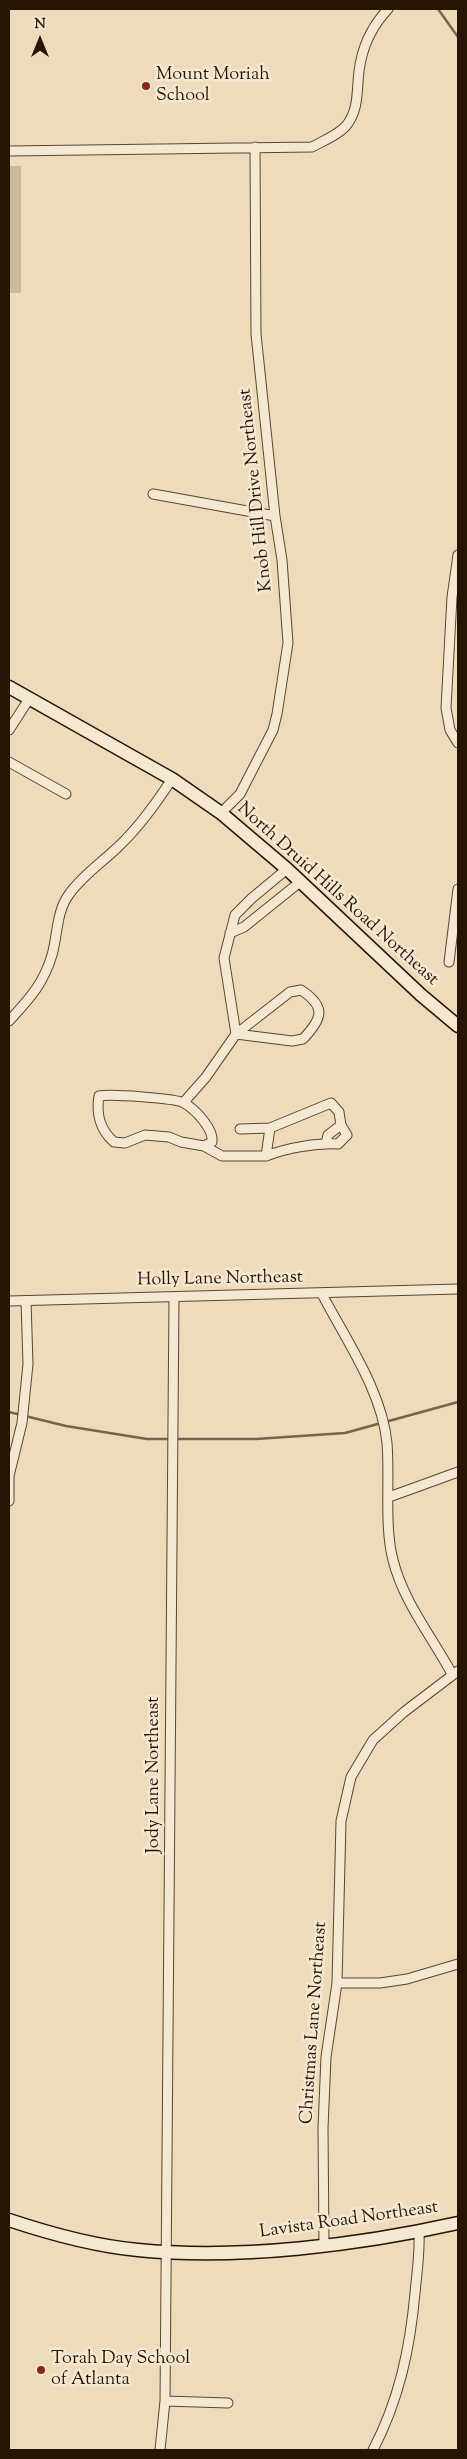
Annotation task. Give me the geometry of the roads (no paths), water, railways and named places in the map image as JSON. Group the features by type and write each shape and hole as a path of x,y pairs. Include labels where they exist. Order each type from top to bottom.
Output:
{"main road":[{"name":"North Druid Hills Road Northeast","path":"9,687 172,779 221,813 287,870 421,995 458,1026"},
{"name":"Lavista Road Northeast","path":"9,2220 76,2240 129,2249 166,2252 252,2251 324,2245 419,2232 458,2223"}],"street":[{"path":"9,151 312,147 345,127 355,110 361,60 369,37 379,19 388,9"},
{"name":"Knob Hill Drive Northeast","path":"221,813 240,794 273,730 288,643 282,560 275,516 256,334 253,231 255,147"},
{"path":"153,494 275,516"},
{"path":"458,555 452,597 446,708 450,730 458,743"},
{"path":"9,730 29,699"},
{"path":"9,762 66,794"},
{"path":"9,1021 39,989 46,975 53,953 57,923 70,894 87,874 122,844 158,801 172,779"},
{"path":"236,1034 224,971 224,958 235,915 252,898 287,870"},
{"path":"230,933 244,927 300,882"},
{"path":"449,962 458,889"},
{"path":"184,1102 206,1077 236,1034 290,992 301,990 317,1004 319,1013 317,1024 303,1039 292,1041 236,1034"},
{"path":"204,1146 212,1142 210,1128 184,1102 112,1093 99,1096 97,1113 106,1136 114,1142 125,1143 145,1135 169,1137 181,1142 204,1146 222,1156 266,1156 283,1150 326,1143 338,1144 346,1135 341,1125 339,1112 331,1103 270,1128 240,1129"},
{"path":"266,1156 270,1128"},
{"path":"322,1294 458,1289"},
{"name":"Holly Lane Northeast","path":"9,1302 322,1294 376,1397 384,1420 387,1442 392,1559 405,1593 455,1672"},
{"name":"Jody Lane Northeast","path":"160,2450 165,2401 174,1298"},
{"path":"9,1501 9,1476 22,1423 28,1364 26,1301"},
{"path":"389,1497 458,1472"},
{"name":"Christmas Lane Northeast","path":"324,2245 322,2128 324,2086 326,2058 337,1983 341,1821 351,1777 373,1740 404,1712 455,1672"},
{"path":"337,1983 389,1982 458,1964"},
{"path":"373,2450 394,2405 406,2363 412,2325 419,2253 419,2232"},
{"path":"165,2401 228,2403"}],"waterway":[{"path":"438,9 458,37"},
{"path":"9,1412 66,1426 147,1439 256,1439 345,1433 458,1402"}],"place":[{"name":"Mount Moriah School","path":"146,86"},
{"name":"Torah Day School of Atlanta","path":"41,2370"}]}
